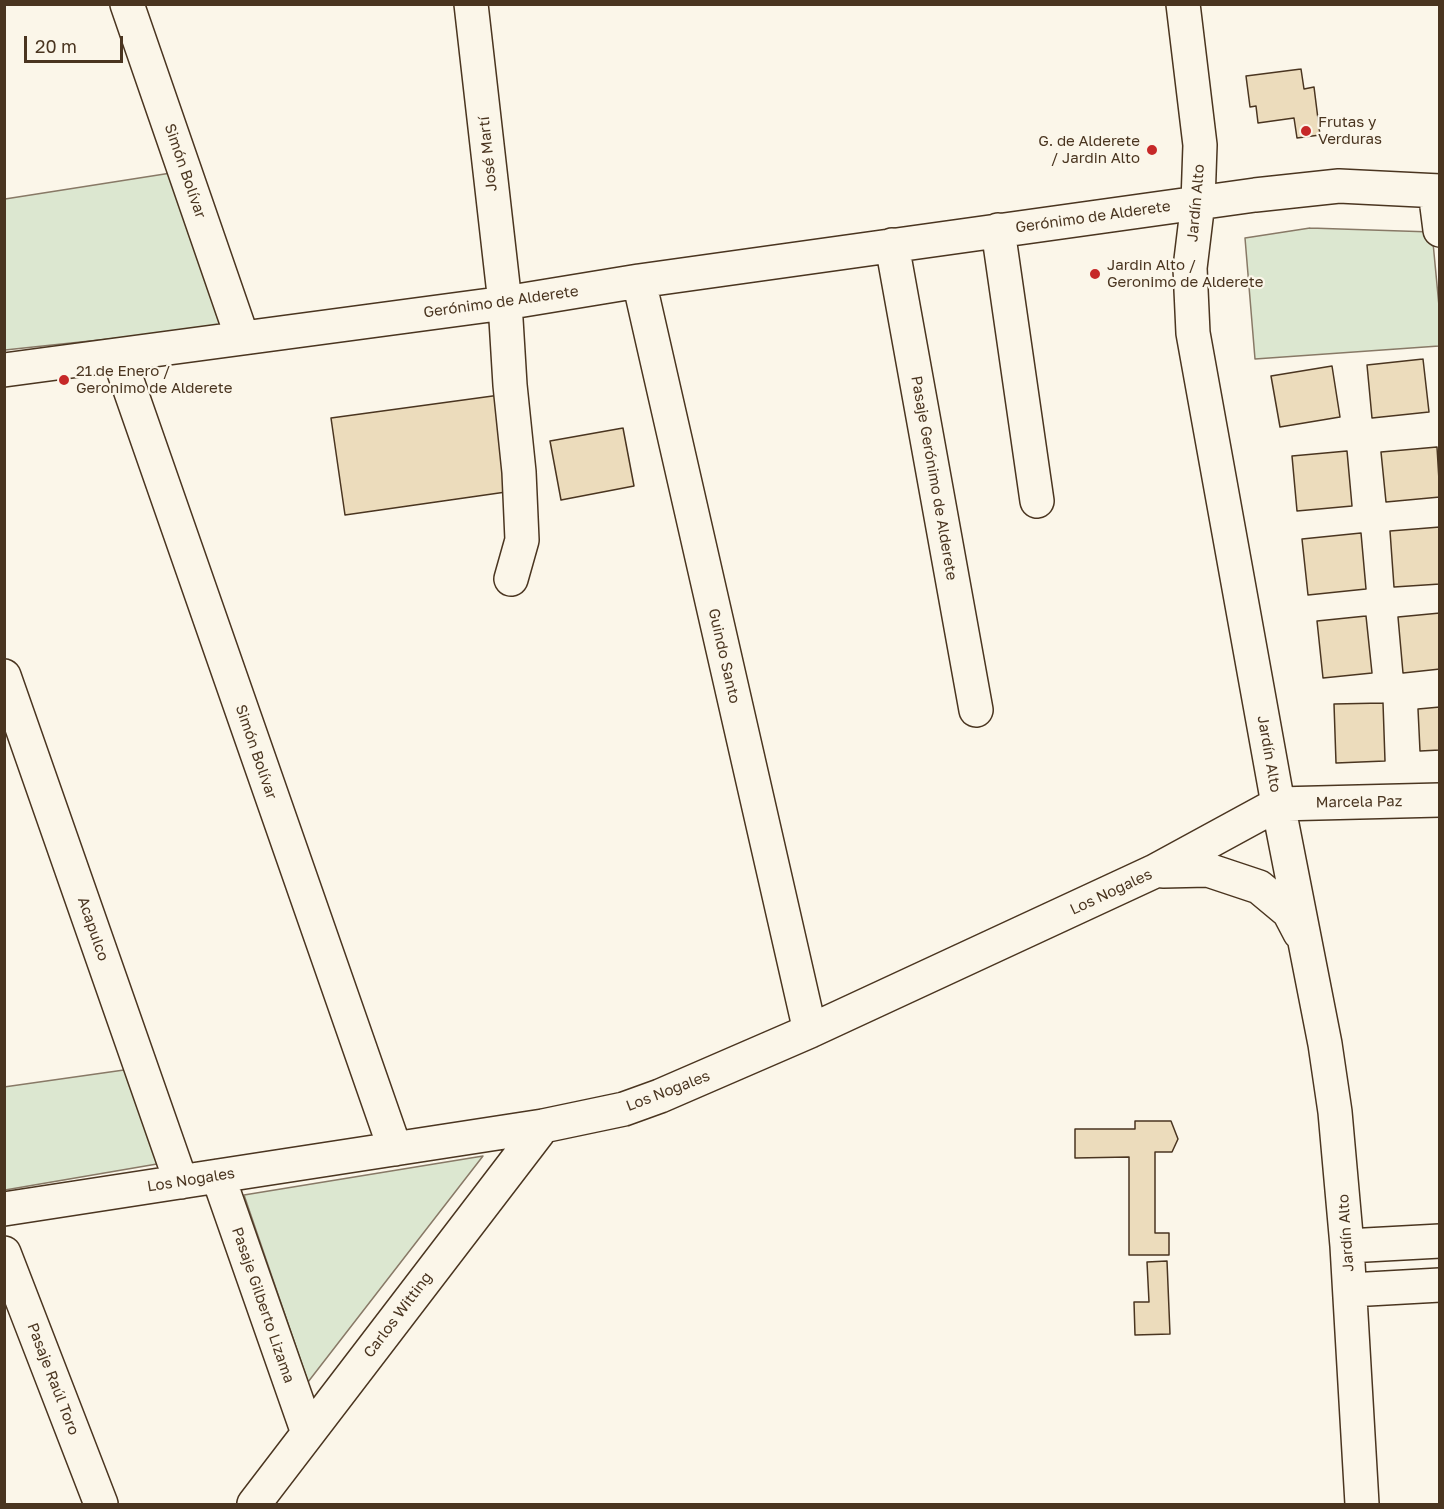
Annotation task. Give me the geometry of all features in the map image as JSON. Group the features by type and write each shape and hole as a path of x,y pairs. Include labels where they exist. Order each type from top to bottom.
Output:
{"street":[{"name":"Simón Bolívar","path":"127,4 242,337"},
{"name":"José Martí","path":"471,4 505,303 522,540 511,579"},
{"name":"Jardín Alto","path":"1183,4 1200,145 1198,202 1190,268 1192,333 1335,1112 1347,1246 1362,1504"},
{"name":"Gerónimo de Alderete","path":"4,370 505,303 639,281 1198,202 1339,186 1437,191"},
{"path":"1437,191 1440,230"},
{"name":"Gerónimo de Alderete","path":"998,230 1037,501"},
{"name":"Pasaje Gerónimo de Alderete","path":"892,245 976,710"},
{"name":"Guindo Santo","path":"639,281 810,1031"},
{"name":"Simón Bolívar","path":"118,355 394,1149"},
{"name":"Acapulco","path":"4,676 181,1182"},
{"name":"Marcela Paz","path":"1278,804 1440,801"},
{"name":"Los Nogales","path":"4,1209 543,1126 624,1109 660,1096 810,1031 1155,871 1278,804"},
{"path":"1155,871 1208,870 1259,887 1289,912 1305,943"},
{"name":"Carlos Witting","path":"254,1504 543,1126"},
{"name":"Pasaje Gilberto Lizama","path":"218,1176 308,1433"},
{"path":"1347,1246 1440,1241"},
{"name":"Pasaje Raúl Toro","path":"4,1253 101,1504"},
{"path":"1350,1290 1440,1285"}],"green space":[{"path":"171,173 222,327 5,350 5,199"},
{"path":"1310,228 1432,232 1439,306 1439,346 1255,359 1245,238"},
{"path":"131,1069 157,1164 5,1190 4,1087"},
{"path":"483,1156 308,1382 244,1195"}],"building":[{"path":"1301,69 1304,89 1314,87 1320,135 1297,138 1294,118 1258,123 1256,106 1250,107 1246,76"},
{"path":"1423,359 1429,412 1372,418 1367,365"},
{"path":"1332,366 1340,417 1280,427 1271,376"},
{"path":"500,395 513,491 345,515 331,418"},
{"path":"623,428 634,486 561,500 550,441"},
{"path":"1437,447 1440,497 1386,502 1381,452"},
{"path":"1347,451 1352,506 1297,511 1292,456"},
{"path":"1440,527 1440,584 1394,587 1390,531"},
{"path":"1361,533 1366,589 1308,595 1302,539"},
{"path":"1440,613 1440,669 1403,673 1398,617"},
{"path":"1366,616 1372,673 1323,678 1317,621"},
{"path":"1383,703 1385,761 1336,763 1334,704"},
{"path":"1440,707 1440,750 1420,751 1418,709"},
{"path":"1135,1121 1171,1121 1178,1139 1172,1152 1155,1152 1155,1233 1169,1233 1169,1255 1129,1255 1129,1157 1075,1158 1075,1129 1135,1129"},
{"path":"1167,1261 1170,1334 1135,1335 1134,1302 1149,1302 1147,1262"}],"place":[{"name":"Frutas y Verduras","path":"1306,131"},
{"name":"G. de Alderete / Jardin Alto","path":"1152,150"},
{"name":"Jardin Alto / Geronimo de Alderete","path":"1095,274"},
{"name":"21 de Enero / Geronimo de Alderete","path":"64,380"}]}
